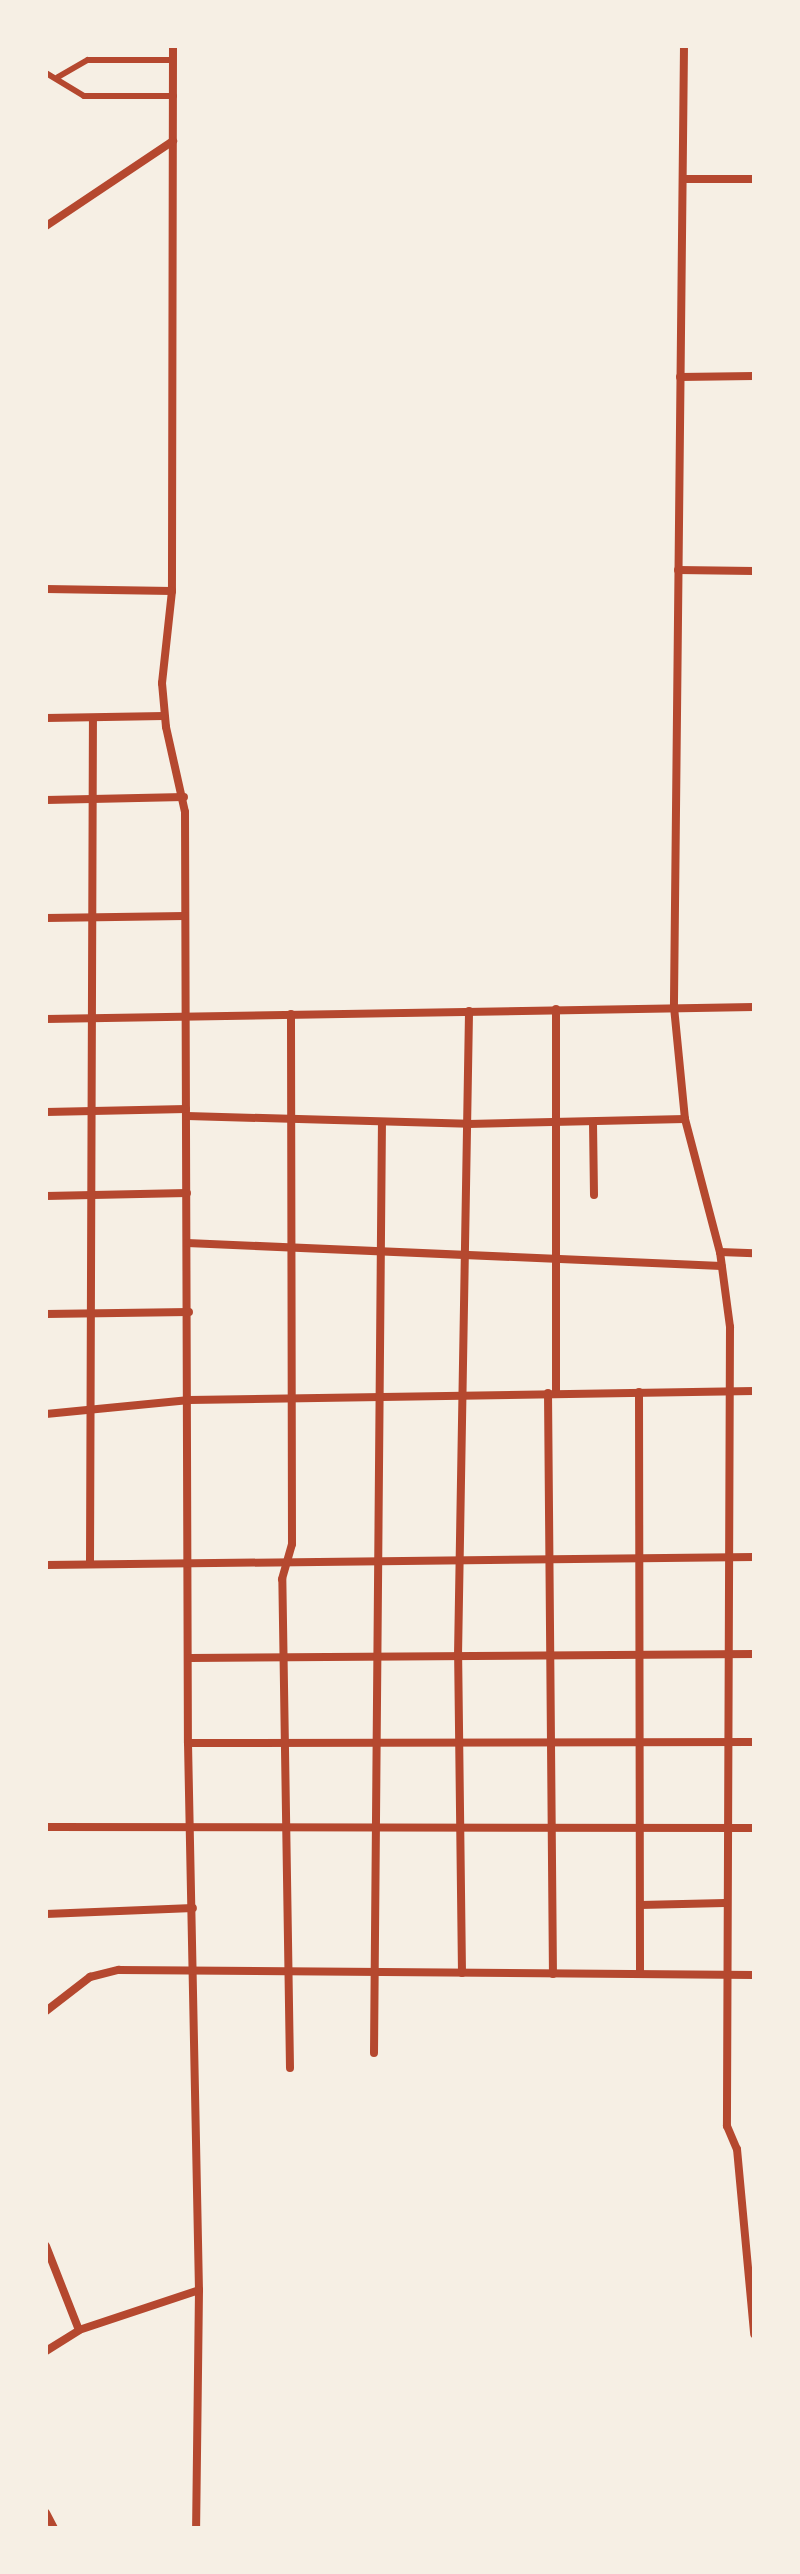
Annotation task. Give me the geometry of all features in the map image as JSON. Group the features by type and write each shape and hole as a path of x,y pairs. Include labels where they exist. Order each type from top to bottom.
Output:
{"street":[{"path":"173,46 172,591 162,667 164,716 184,797 189,1312 188,1743 195,1971 199,2290 196,2528"},
{"path":"684,46 674,1007 685,1119 720,1252 730,1327 725,1903 728,2130 737,2149 754,2334"},
{"path":"46,226 173,141"},
{"path":"683,179 754,179"},
{"path":"680,377 754,376"},
{"path":"678,570 754,571"},
{"path":"46,589 172,591"},
{"path":"46,718 164,716"},
{"path":"90,1563 87,1409 93,719"},
{"path":"46,800 184,797"},
{"path":"46,918 185,916"},
{"path":"46,1019 754,1007"},
{"path":"553,1974 550,1557 552,1393 558,1261 556,1009"},
{"path":"462,1973 458,1656 468,1255 469,1011"},
{"path":"290,2068 282,1579 288,1560 293,1398 291,1014"},
{"path":"46,1112 186,1113 468,1124 685,1119"},
{"path":"374,2053 376,1397 382,1122"},
{"path":"593,1123 594,1195"},
{"path":"46,1196 187,1193"},
{"path":"187,1243 722,1266"},
{"path":"720,1252 754,1253"},
{"path":"46,1314 189,1312"},
{"path":"46,1414 189,1400 754,1391"},
{"path":"639,1392 640,1974"},
{"path":"46,1565 754,1557"},
{"path":"190,1658 754,1654"},
{"path":"188,1743 754,1742"},
{"path":"46,1827 754,1828"},
{"path":"640,1905 725,1903"},
{"path":"46,1914 193,1908"},
{"path":"46,2011 104,1972 754,1975"},
{"path":"46,2246 79,2330"},
{"path":"46,2351 79,2330 199,2290"},
{"path":"46,2513 54,2528"}],"lane":[{"path":"58,77 88,60 173,60"},
{"path":"46,73 58,77 84,96 174,96"}]}
